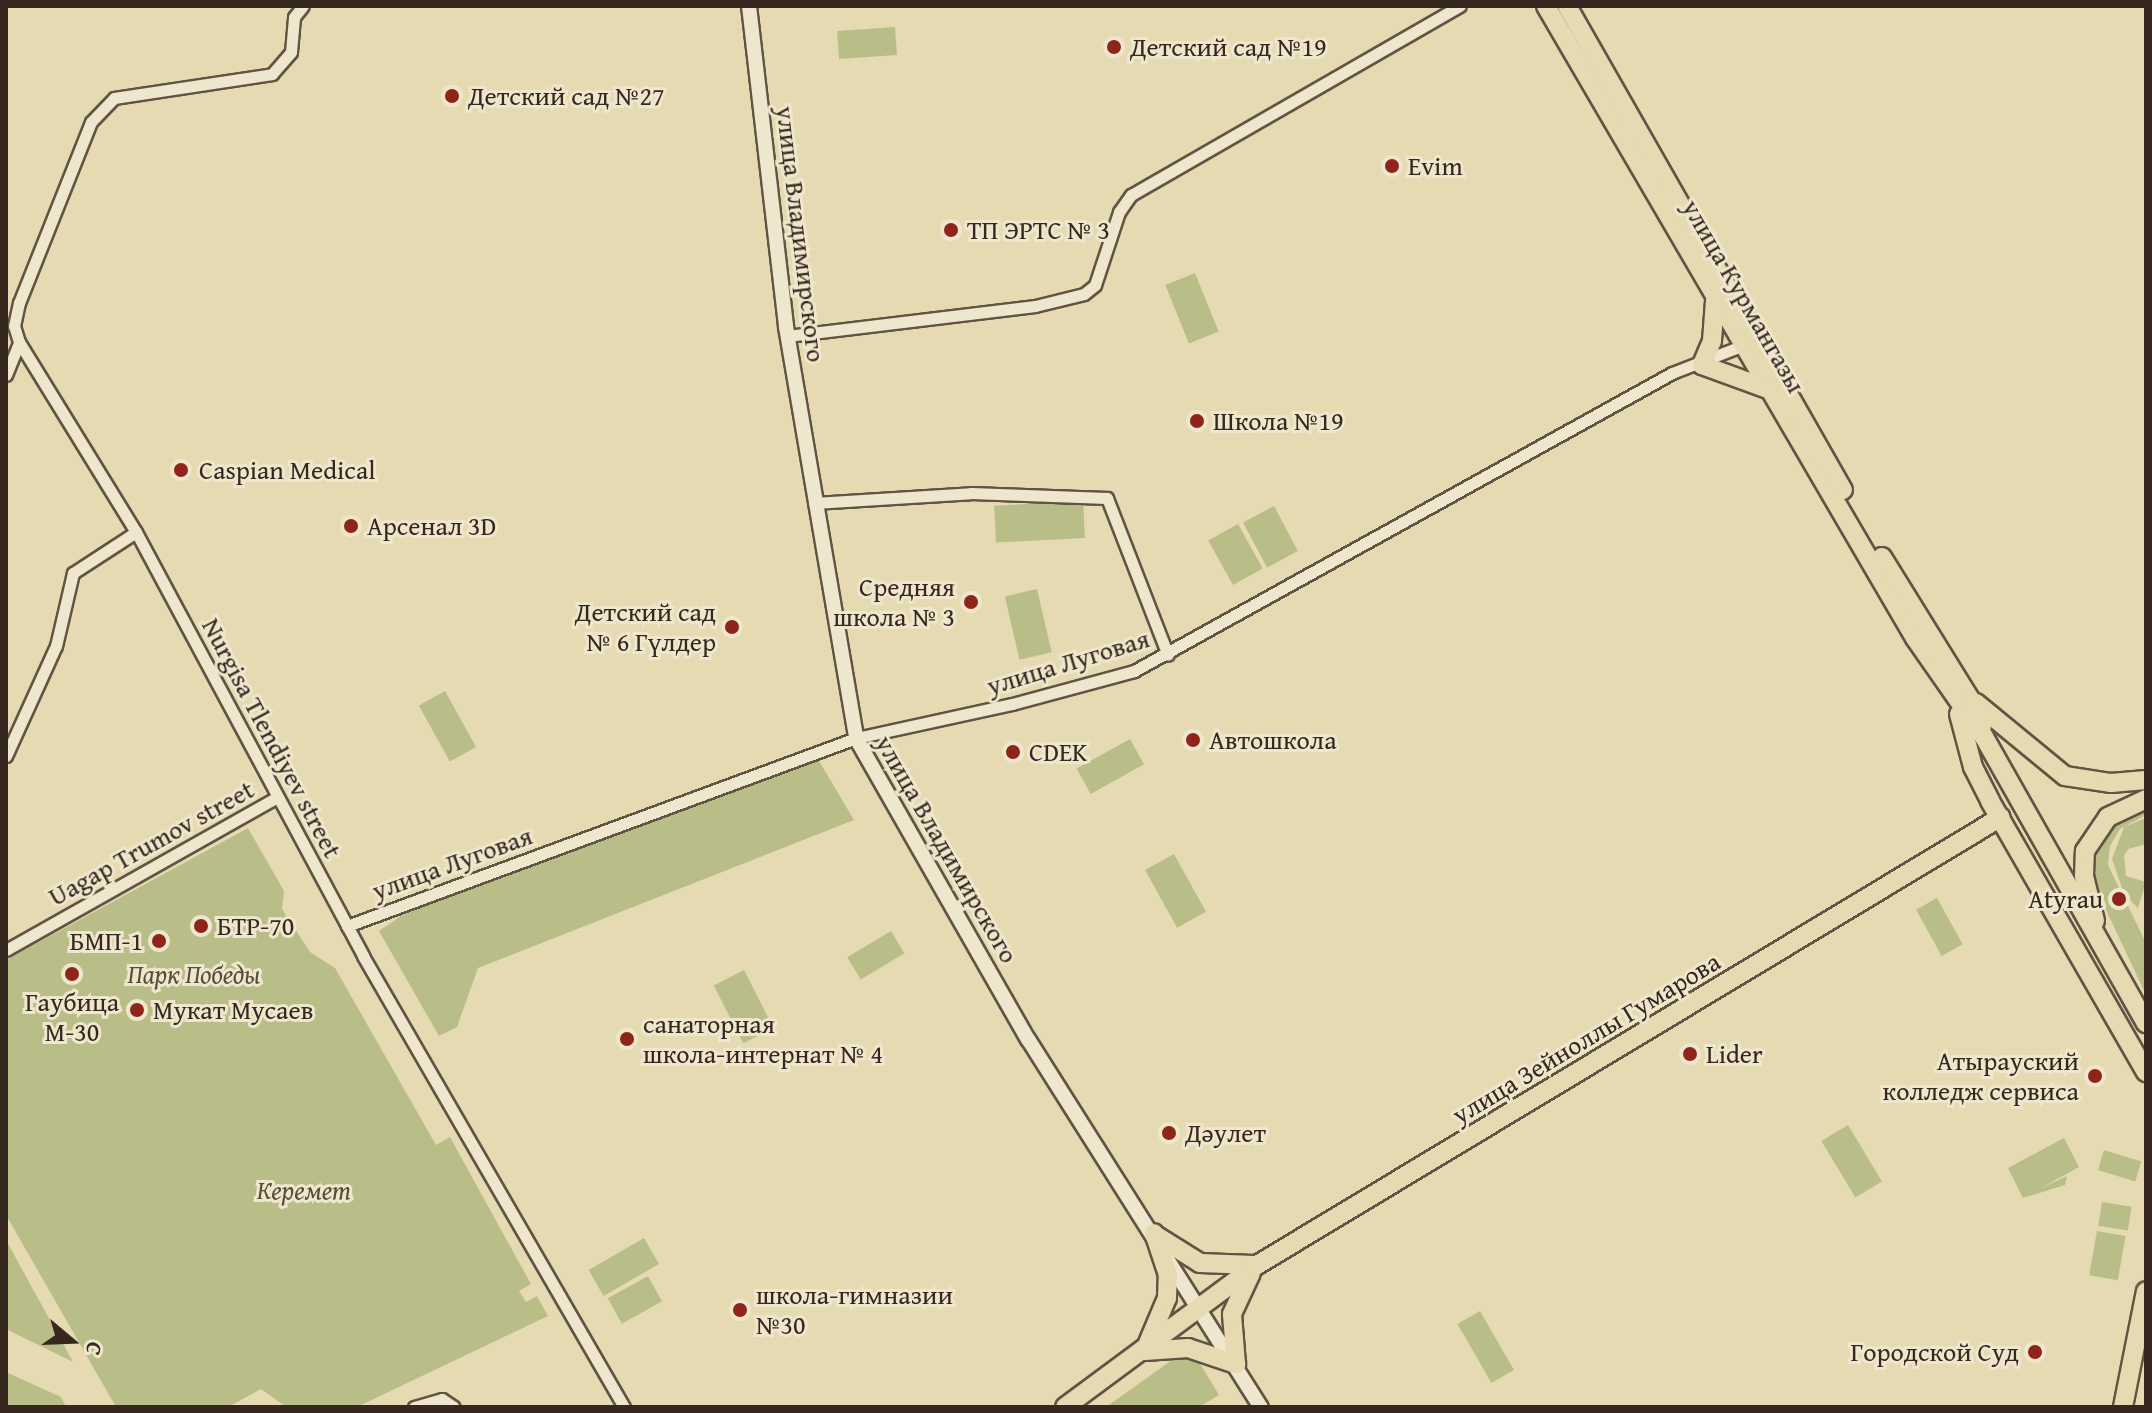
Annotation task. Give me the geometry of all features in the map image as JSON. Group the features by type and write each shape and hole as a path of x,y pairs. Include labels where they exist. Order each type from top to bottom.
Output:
{"main road":[{"name":"улица Курмангазы","path":"1546,6 1716,300 1750,342 1768,389 1806,439"},
{"name":"улица Курмангазы","path":"1567,6 1750,342 1908,615 1964,702 2144,1019"},
{"path":"1716,300 1712,341 1702,365 1768,389"},
{"path":"1964,702 2065,776 2111,783 2146,780"},
{"path":"1964,702 1973,767 2146,1072"},
{"path":"2100,944 2084,876 2085,851 2108,817 2146,799"},
{"name":"улица Зейноллы Гумарова","path":"1065,1407 1257,1265 2001,817"},
{"path":"1142,1351 1188,1348 1236,1364 1232,1314 1257,1265 1200,1263 1154,1233"},
{"path":"1142,1351 1154,1335 1167,1298 1166,1264 1154,1233"},
{"path":"2124,1402 2146,1291"},
{"path":"2124,1402 2134,1391 2146,1393"}],"street":[{"path":"6,375 19,342 14,326 19,303 91,122 114,98 272,74 291,52 294,17 303,6"},
{"name":"улица Владимирского","path":"749,6 787,336 856,738 1028,1039 1154,1233 1261,1407"},
{"path":"787,336 1035,306 1084,294 1095,285 1119,212 1131,195 1460,6"},
{"name":"Nurgisa Tlendiyev street","path":"19,342 136,532 223,689 276,798 347,926 624,1407"},
{"name":"улица Луговая","path":"347,926 856,738 1012,704 1134,671 1168,655 1672,373 1702,365 1750,342"},
{"path":"814,503 971,493 1107,498 1168,655"},
{"path":"6,756 56,646 73,573 136,532"},
{"name":"Uagap Trumov street","path":"6,950 276,798"},
{"path":"414,1407 442,1399 453,1406"}],"green space":[{"path":"895,27 897,55 839,59 837,31"},
{"path":"1195,273 1219,331 1189,343 1165,285"},
{"path":"1083,501 1085,538 996,543 994,506"},
{"path":"1274,506 1298,551 1267,567 1243,522"},
{"path":"1238,524 1263,569 1233,585 1208,540"},
{"path":"1037,589 1052,652 1019,660 1005,596"},
{"path":"445,691 476,747 450,762 419,706"},
{"path":"1130,739 1144,764 1091,794 1077,769"},
{"path":"818,759 854,820 478,968 457,1027 439,1036 379,931 401,916 504,873"},
{"path":"2146,805 2146,815 2120,829 2110,846 2108,865 2146,943 2146,995 2092,880 2092,848 2105,824"},
{"path":"2146,818 2146,844 2128,849 2124,856 2126,876 2146,882 2138,908 2124,894 2112,859 2124,827"},
{"path":"248,828 284,891 282,909 310,952 335,968 436,1145 450,1137 531,1284 519,1291 526,1302 537,1296 548,1316 357,1407 286,1407 261,1389 228,1407 116,1407 6,1215 6,960"},
{"path":"1174,854 1206,912 1177,928 1145,870"},
{"path":"1937,898 1963,944 1942,956 1916,910"},
{"path":"891,931 904,953 861,980 847,957"},
{"path":"744,970 774,1028 743,1043 714,985"},
{"path":"1848,1125 1882,1182 1855,1198 1821,1141"},
{"path":"2064,1138 2079,1167 2041,1188 2067,1176 2065,1185 2023,1198 2008,1168"},
{"path":"2104,1150 2141,1161 2135,1181 2098,1170"},
{"path":"2102,1202 2132,1207 2128,1230 2098,1226"},
{"path":"2097,1231 2126,1236 2118,1280 2089,1275"},
{"path":"644,1238 659,1264 604,1296 589,1270"},
{"path":"6,1240 73,1362 6,1329"},
{"path":"648,1276 662,1301 622,1324 608,1298"},
{"path":"1480,1311 1514,1370 1491,1383 1457,1324"},
{"path":"1196,1357 1219,1395 1199,1407 1106,1407 1172,1360"},
{"path":"6,1372 61,1397 66,1407 6,1407"}],"place":[{"name":"Детский сад №19","path":"1114,47"},
{"name":"Детский сад №27","path":"452,96"},
{"name":"Evim","path":"1392,166"},
{"name":"ТП ЭРТС № 3","path":"951,230"},
{"name":"Школа №19","path":"1197,421"},
{"name":"Caspian Medical","path":"181,470"},
{"name":"Арсенал 3D","path":"351,526"},
{"name":"Средняя школа № 3","path":"971,602"},
{"name":"Детский сад № 6 Гүлдер","path":"732,627"},
{"name":"Автошкола","path":"1193,740"},
{"name":"CDEK","path":"1013,752"},
{"name":"Atyrau","path":"2119,899"},
{"name":"БТР-70","path":"201,926"},
{"name":"БМП-1","path":"159,941"},
{"name":"Гаубица М-30","path":"72,974"},
{"name":"Мукат Мусаев","path":"137,1010"},
{"name":"санаторная школа-интернат № 4","path":"627,1039"},
{"name":"Lider","path":"1690,1054"},
{"name":"Атырауский колледж сервиса","path":"2095,1076"},
{"name":"Дәулет","path":"1169,1133"},
{"name":"школа-гимназии №30","path":"740,1310"},
{"name":"Городской Суд","path":"2035,1352"}],"park label":[{"name":"Парк Победы","path":"194,974"},
{"name":"Керемет","path":"304,1190"}]}
